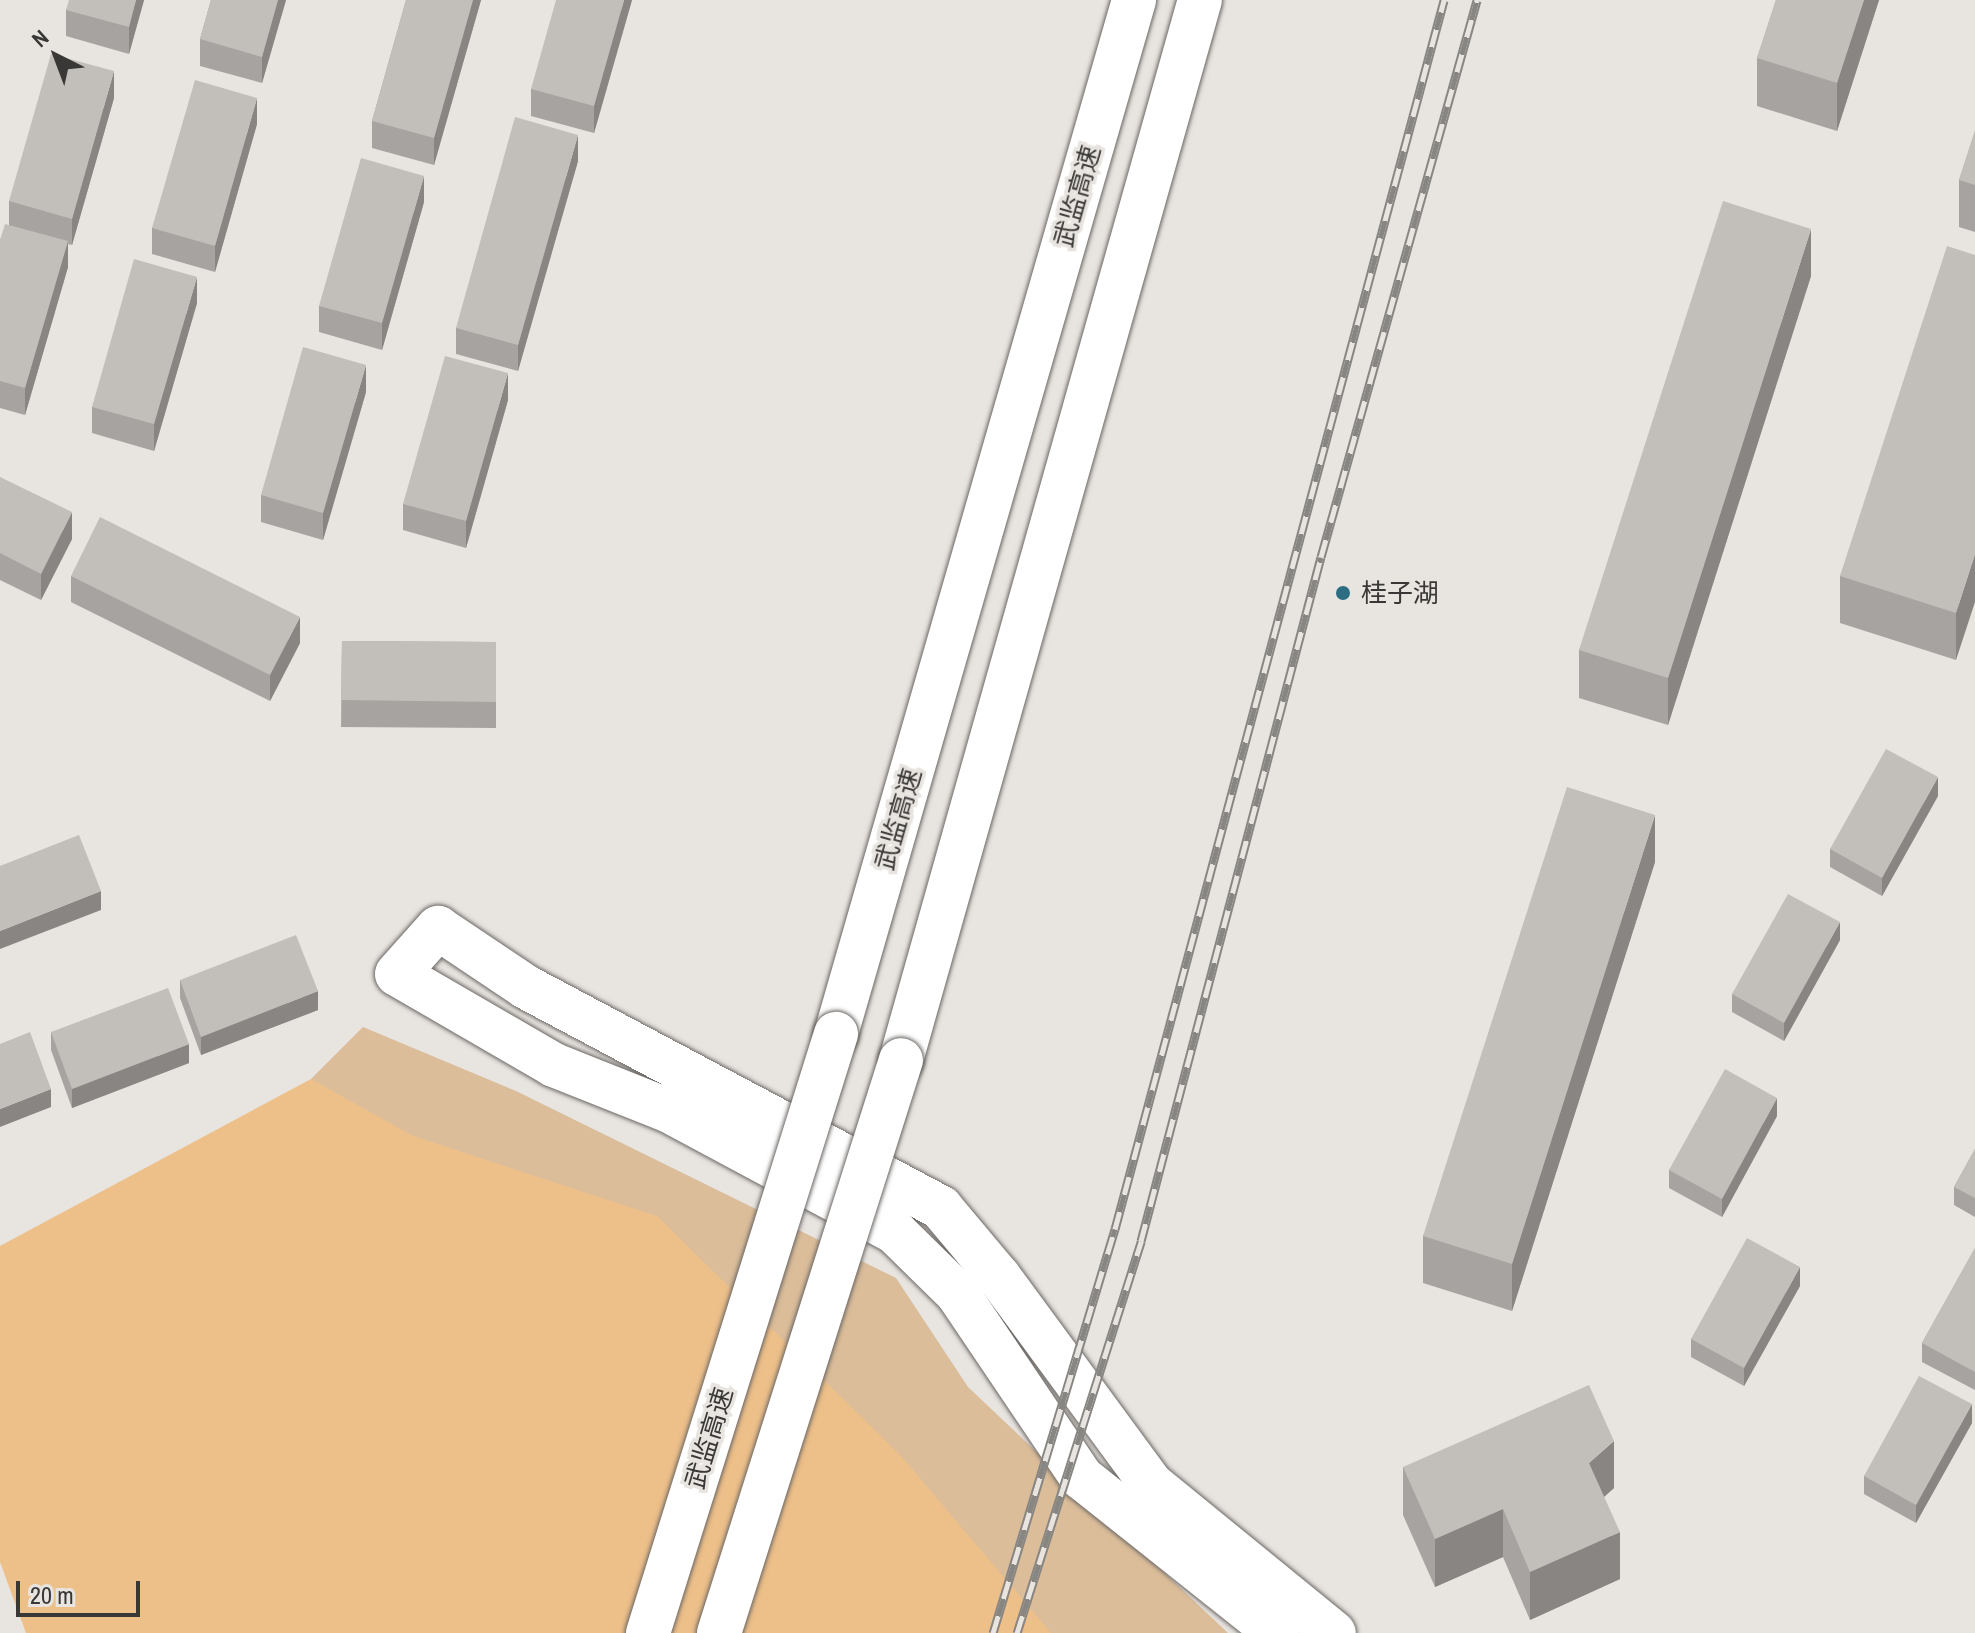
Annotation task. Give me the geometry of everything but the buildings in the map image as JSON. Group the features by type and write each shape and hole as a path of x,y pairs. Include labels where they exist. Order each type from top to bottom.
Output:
{"main road":[{"name":"武监高速","path":"648,1633 836,1034 1134,0"},
{"path":"719,1633 901,1060 1200,0"},
{"path":"1277,1633 1082,1478 957,1293 895,1232 667,1110 554,1065 397,974 438,928 526,987 941,1208 999,1277 1151,1484 1334,1633"}],"shaded area":[{"path":"363,1027 516,1091 896,1278 968,1387 1228,1633 922,1633 311,1079"},
{"path":"311,1079 413,1136 657,1216 902,1457 1051,1633 26,1633 0,1562 0,1246"}],"railway":[{"path":"993,1633 1115,1229 1444,0"},
{"path":"1017,1633 1141,1241 1321,557 1477,0"}],"place":[{"name":"桂子湖","path":"1343,593"}]}
